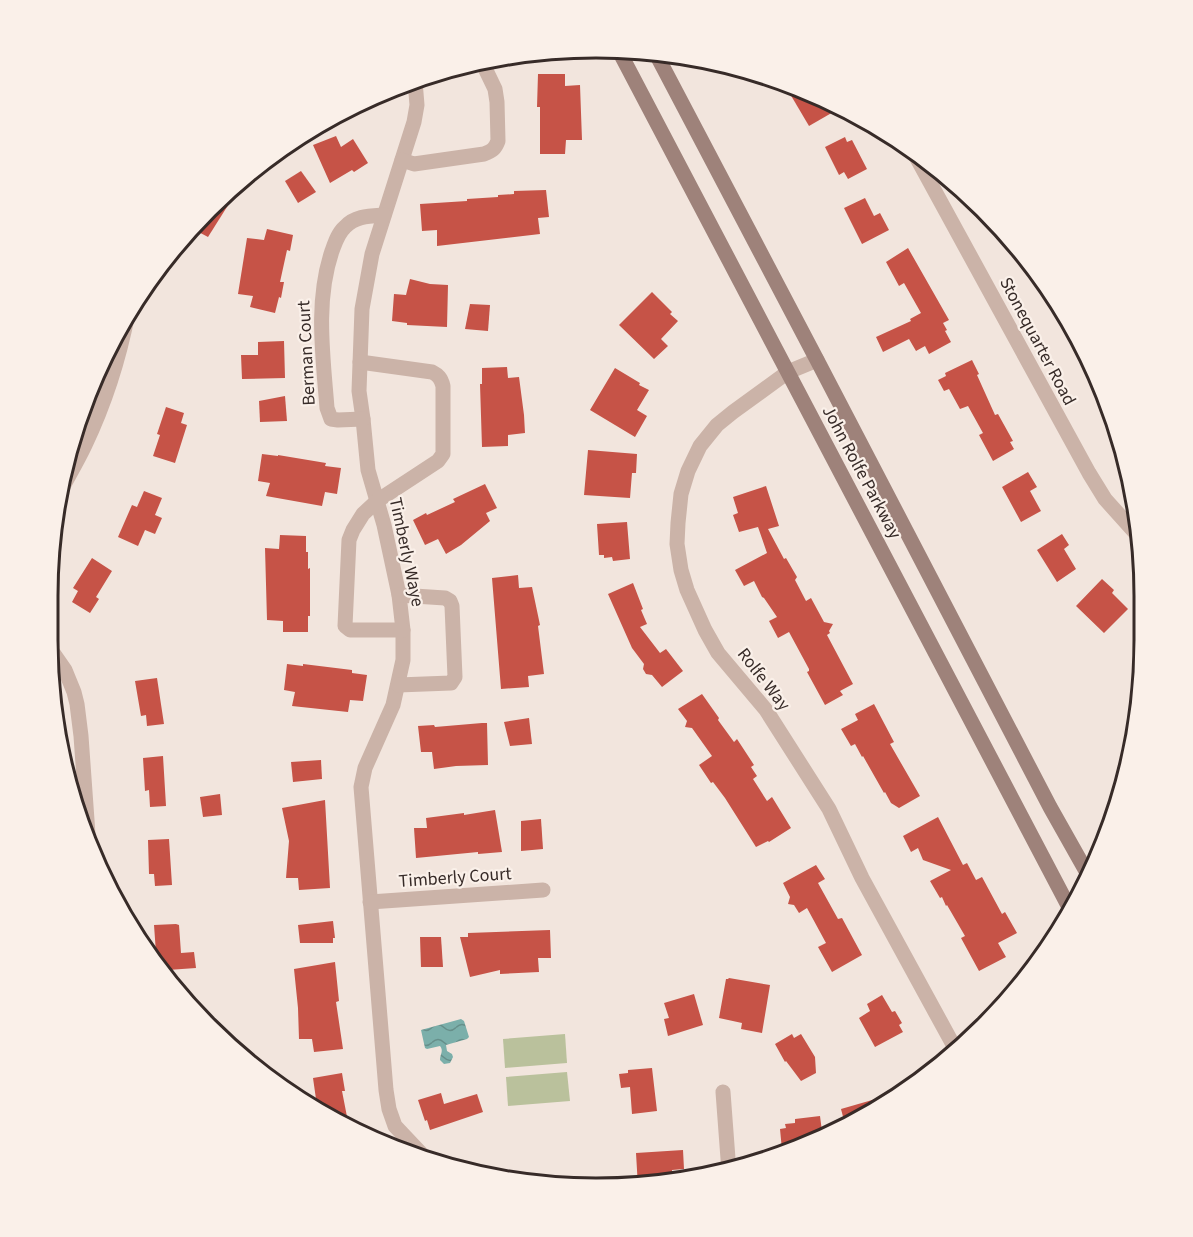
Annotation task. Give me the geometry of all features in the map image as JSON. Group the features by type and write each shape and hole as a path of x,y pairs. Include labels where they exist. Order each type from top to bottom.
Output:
{"main road":[{"name":"John Rolfe Parkway","path":"623,60 1066,902"},
{"name":"John Rolfe Parkway","path":"660,62 982,678 1084,867"}],"street":[{"path":"402,160 414,164 491,152 498,141 497,102 495,89 486,70"},
{"name":"Timberly Waye","path":"414,1146 395,1126 386,1090 361,787 365,768 393,705 403,660 403,630 399,595 384,525 368,470 359,391 362,309 372,254 414,122 417,105 416,90"},
{"name":"Stonequarter Road","path":"923,169 1089,473 1105,499 1130,527"},
{"name":"Berman Court","path":"363,419 331,419 327,408 321,320 323,291 328,263 340,232 356,219 364,216 384,215"},
{"path":"76,462 97,418 115,369 120,348"},
{"name":"Rolfe Way","path":"817,360 788,372 732,412 700,446 688,471 681,494 677,544 681,570 687,590 718,653 766,710 829,809 862,878 953,1044"},
{"path":"360,362 432,372 441,380 443,386 443,454 438,461 377,501 363,514 349,540 345,626 350,630 403,630"},
{"path":"398,685 451,683 455,676 453,606 450,601 445,598 399,595"},
{"path":"60,662 65,670 77,704 86,811"},
{"name":"Timberly Court","path":"370,902 543,890"},
{"path":"723,1092 728,1162"}],"green space":[{"path":"565,1034 567,1063 505,1068 503,1039"},
{"path":"567,1072 570,1101 508,1106 506,1077"}],"water":[{"path":"461,1019 464,1021 469,1037 446,1045 447,1051 453,1057 450,1063 444,1064 440,1060 442,1051 440,1046 425,1048 421,1030"}],"building":[{"path":"538,74 565,74 565,86 580,85 582,140 566,140 565,154 540,154 540,107 537,107"},
{"path":"791,95 832,113 809,126"},
{"path":"336,136 341,147 353,139 368,163 330,183 313,145"},
{"path":"845,137 847,142 852,140 867,169 848,179 844,172 839,175 825,147"},
{"path":"301,171 316,192 298,203 285,181"},
{"path":"546,190 549,217 538,218 540,234 437,246 437,230 422,231 420,204 498,197 498,195 514,194 514,191"},
{"path":"865,198 874,216 880,213 889,230 862,244 844,208"},
{"path":"229,204 208,237 200,233"},
{"path":"267,229 293,235 280,282 284,282 281,298 279,297 275,313 250,307 253,296 238,294 247,238 264,240"},
{"path":"908,248 949,320 943,323 951,342 929,354 925,346 916,351 909,339 883,352 876,337 911,321 910,319 921,313 904,283 899,286 886,262"},
{"path":"410,279 430,284 448,285 447,327 407,325 407,323 392,321 394,294 406,295"},
{"path":"652,292 678,321 661,339 668,346 654,359 619,325"},
{"path":"470,304 490,305 488,331 465,329"},
{"path":"284,341 285,378 242,379 241,355 258,355 258,342"},
{"path":"972,360 995,415 998,414 1013,441 1010,442 1014,449 993,461 979,435 983,433 968,406 960,409 949,389 944,391 938,380 946,376 945,373"},
{"path":"507,367 508,378 519,377 525,433 508,435 508,446 482,447 480,384 482,384 482,368"},
{"path":"615,368 649,390 637,410 647,416 635,437 590,410"},
{"path":"285,396 287,421 260,422 259,401"},
{"path":"166,407 184,413 181,423 187,425 175,463 153,456"},
{"path":"588,450 637,454 636,473 632,473 630,498 584,495"},
{"path":"262,454 326,463 325,466 341,468 337,494 325,492 322,506 266,496 270,483 258,481"},
{"path":"1028,472 1037,487 1030,491 1041,511 1021,522 1002,487"},
{"path":"485,484 497,508 486,513 490,521 461,545 446,554 438,539 425,545 413,520 455,502 453,499"},
{"path":"766,486 779,526 768,529 784,559 786,558 797,577 795,580 806,601 811,598 824,622 833,624 827,635 853,684 840,691 843,695 825,705 789,632 778,638 769,621 777,617 762,597 754,581 744,586 735,570 767,553 758,527 739,532 733,515 738,513 733,497"},
{"path":"144,491 162,498 155,515 162,518 155,534 145,530 138,546 118,537 132,505 137,507"},
{"path":"627,522 630,559 613,561 612,557 604,558 604,555 599,555 597,524"},
{"path":"1062,534 1069,545 1064,549 1076,569 1057,582 1037,550"},
{"path":"280,535 306,536 308,569 310,568 308,632 283,632 283,621 267,620 265,548 279,549"},
{"path":"92,558 112,571 96,597 99,599 90,613 72,602 78,591 73,588"},
{"path":"518,575 519,588 532,587 540,625 538,626 544,674 528,676 529,687 501,689 492,578"},
{"path":"1102,579 1114,590 1112,593 1128,609 1104,633 1076,606"},
{"path":"633,583 647,624 640,627 660,653 666,649 683,671 662,687 652,675 646,674 643,669 644,664 632,648 608,594"},
{"path":"287,664 352,670 352,673 367,675 363,701 350,700 348,712 292,706 295,692 284,690"},
{"path":"157,678 164,724 147,726 146,715 141,716 135,681"},
{"path":"702,694 734,742 737,739 754,765 751,767 757,776 753,779 767,801 772,797 791,828 769,842 756,847 725,798 699,765 712,756 692,728 685,727 687,721 678,709"},
{"path":"874,704 894,742 890,744 920,796 899,808 891,803 855,744 851,746 841,729 858,720 855,714"},
{"path":"529,718 532,744 510,746 504,722"},
{"path":"487,723 488,765 434,769 432,752 421,752 418,726"},
{"path":"163,756 166,806 150,807 149,790 145,791 143,758"},
{"path":"321,760 322,779 293,782 291,762"},
{"path":"220,794 222,815 203,817 200,797"},
{"path":"325,800 330,888 299,890 298,878 286,878 289,841 282,808"},
{"path":"495,810 502,852 416,858 414,828 427,828 426,818"},
{"path":"938,817 963,865 967,863 976,880 982,877 1002,914 1005,912 1017,933 998,943 1006,957 979,971 961,938 965,936 930,881 951,870 923,860 918,848 911,852 903,836"},
{"path":"541,819 543,849 521,851 521,821"},
{"path":"169,839 172,885 155,886 154,874 149,874 148,840"},
{"path":"816,865 825,879 818,883 838,919 842,918 862,955 832,972 818,947 826,943 807,908 799,913 794,905 788,904 790,897 783,883"},
{"path":"333,921 335,938 333,938 333,943 300,943 298,925"},
{"path":"154,925 179,925 181,953 194,952 196,968 171,970 156,948"},
{"path":"550,930 551,958 538,958 539,972 500,974 500,970 470,977 460,937 468,937 468,933"},
{"path":"420,937 441,937 443,967 421,967"},
{"path":"335,962 339,1001 336,1002 343,1049 314,1052 312,1039 299,1039 294,969"},
{"path":"726,979 770,985 762,1033 741,1029 742,1023 719,1018"},
{"path":"694,994 703,1025 668,1036 664,1019 669,1018 664,1003"},
{"path":"882,995 902,1023 899,1025 903,1032 875,1047 859,1018 870,1011 867,1004"},
{"path":"792,1034 794,1038 801,1034 815,1057 816,1073 801,1081 785,1062 775,1044"},
{"path":"652,1068 657,1111 632,1114 630,1087 621,1088 619,1074 628,1073 628,1070"},
{"path":"342,1073 345,1091 342,1091 347,1117 316,1099 313,1078"},
{"path":"441,1093 444,1104 477,1094 483,1112 430,1130 418,1100"},
{"path":"879,1098 843,1118 841,1109"},
{"path":"820,1116 822,1129 782,1145 780,1129 786,1128 785,1124 795,1123 795,1119"},
{"path":"683,1150 684,1169 672,1170 672,1173 667,1174 637,1177 636,1153"}]}
